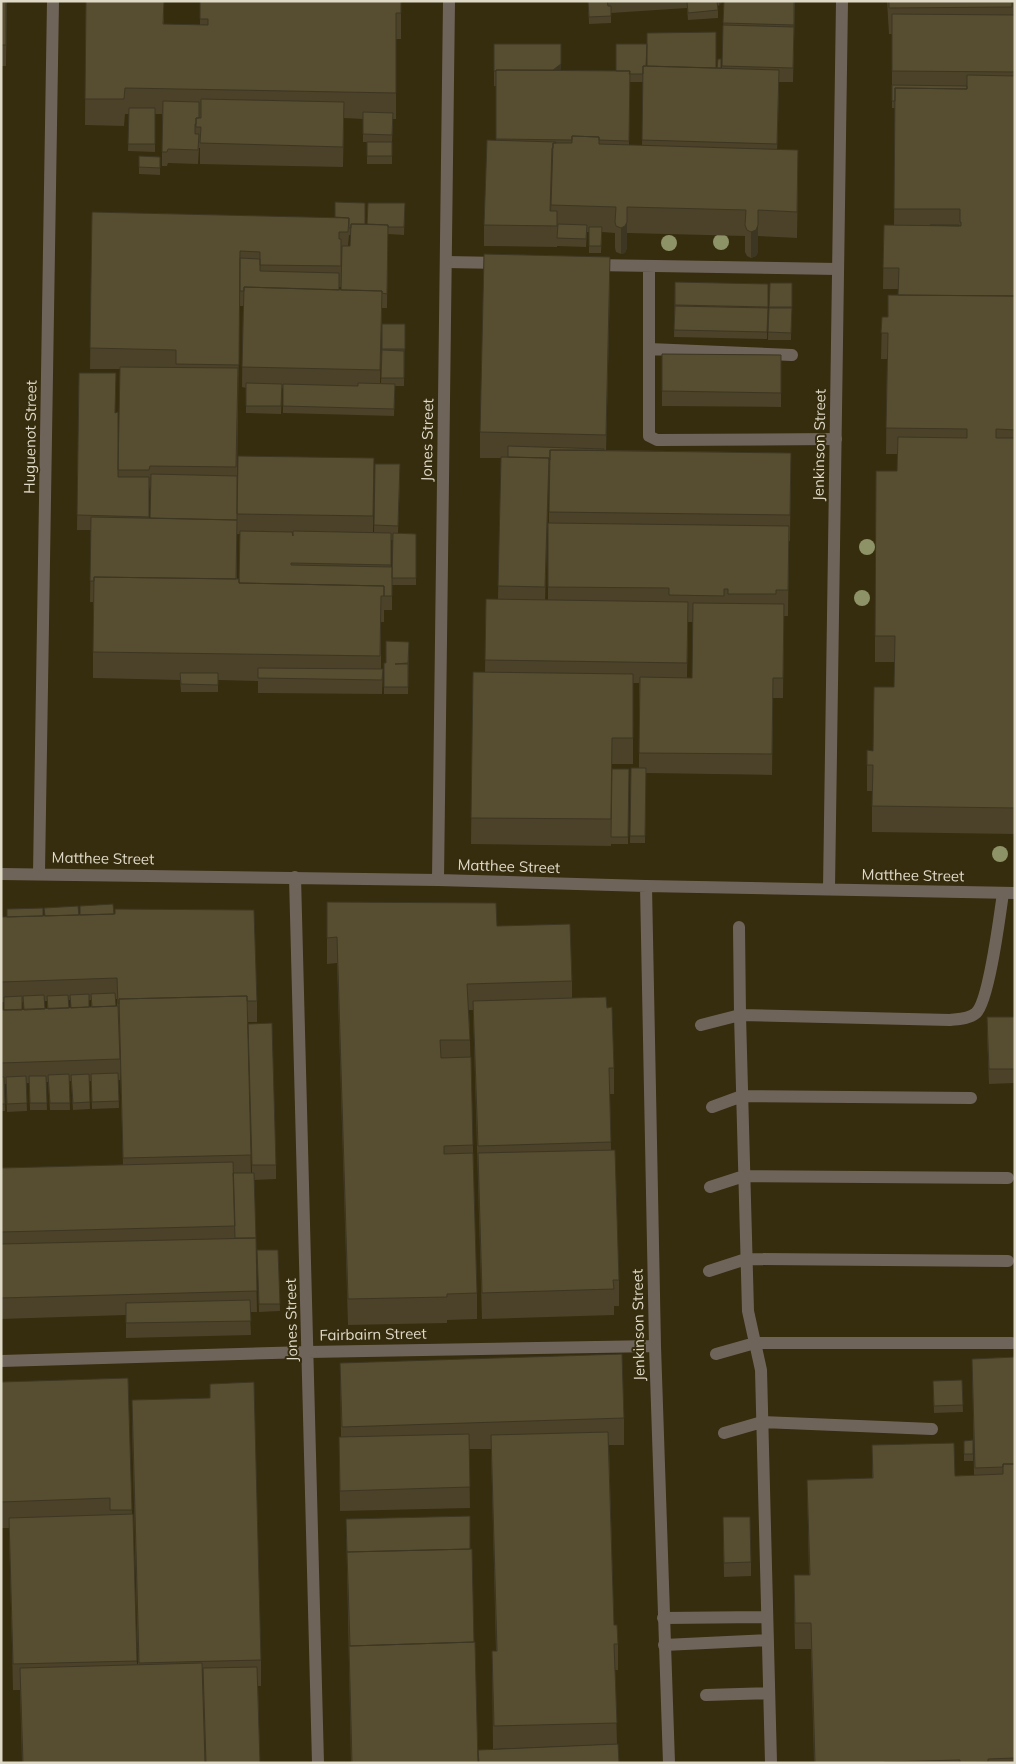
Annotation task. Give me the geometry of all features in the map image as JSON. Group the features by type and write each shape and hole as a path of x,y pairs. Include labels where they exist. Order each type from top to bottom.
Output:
{"street":[{"name":"Huguenot Street","path":"39,874 53,1"},
{"name":"Jones Street","path":"438,880 449,1"},
{"name":"Jenkinson Street","path":"828,889 842,1"},
{"path":"446,262 514,263"},
{"path":"581,264 838,270"},
{"path":"649,266 649,436 657,440 836,439"},
{"path":"649,349 792,355"},
{"name":"Matthee Street","path":"1,874 296,877 1009,893"},
{"name":"Jones Street","path":"296,877 318,1763"},
{"name":"Jenkinson Street","path":"646,886 655,1346 669,1763"},
{"path":"701,1025 740,1015 950,1020 968,1017 981,1006 1009,893"},
{"path":"739,927 746,1260 748,1311 761,1370 771,1763"},
{"path":"712,1107 742,1096 970,1098"},
{"path":"710,1187 744,1176 1008,1178"},
{"path":"709,1271 746,1260 1008,1261"},
{"path":"716,1354 755,1343 1012,1343"},
{"name":"Fairbairn Street","path":"1,1361 308,1352 655,1346"},
{"path":"724,1433 762,1422 932,1429"},
{"path":"663,1618 767,1617"},
{"path":"664,1645 767,1640"},
{"path":"706,1696 769,1694"}],"building":[{"path":"1,1 6,1 6,45 1,45"},
{"path":"86,1 164,1 163,24 208,25 208,19 200,19 200,1 401,1 401,13 396,13 396,93 125,88 124,99 85,99"},
{"path":"588,1 607,1 608,6 611,6 611,16 589,17"},
{"path":"717,1 718,10 688,13 687,2"},
{"path":"724,1 794,1 794,25 723,23"},
{"path":"889,1 1012,1 1012,7 889,8"},
{"path":"892,14 1015,15 1015,72 892,71"},
{"path":"723,25 794,27 793,68 722,66"},
{"path":"716,32 716,68 647,66 647,33"},
{"path":"494,44 561,44 561,64 553,70 494,71"},
{"path":"616,44 647,44 646,66 643,66 643,74 629,74 630,71 616,71"},
{"path":"718,59 721,59 721,68 717,68"},
{"path":"643,66 779,70 777,144 642,140"},
{"path":"496,70 630,71 629,141 599,140 599,137 572,136 572,140 496,139"},
{"path":"967,75 1015,76 1015,296 898,295 899,268 883,268 884,225 961,226 961,222 960,209 894,209 895,88 967,89"},
{"path":"892,85 967,86 967,89 895,88 895,101 892,101"},
{"path":"201,99 344,102 343,147 200,143 201,127 196,127 196,118 201,118"},
{"path":"163,101 199,102 199,118 196,118 195,124 195,134 199,134 198,150 168,149 167,152 162,152"},
{"path":"129,108 155,108 155,144 128,144"},
{"path":"363,112 393,113 392,135 363,134"},
{"path":"572,136 599,137 599,144 798,150 797,212 758,210 758,225 756,230 751,232 747,230 745,225 746,210 627,207 627,222 621,228 616,226 615,222 616,207 551,205 553,143 572,143"},
{"path":"487,140 556,142 553,143 552,148 550,211 557,211 557,226 484,225"},
{"path":"367,142 392,142 392,156 367,156"},
{"path":"139,156 160,157 160,168 139,167"},
{"path":"335,202 365,203 365,224 351,224 351,228 349,228 349,218 335,217"},
{"path":"368,203 405,203 404,227 367,224"},
{"path":"92,212 349,218 348,232 339,232 339,239 341,239 341,266 260,265 260,252 240,251 239,365 176,364 176,350 90,348"},
{"path":"351,224 388,225 387,294 382,293 382,291 341,290 342,246 350,246"},
{"path":"558,224 587,225 586,239 557,238"},
{"path":"589,227 602,227 601,246 589,246"},
{"path":"484,254 610,257 606,435 480,432"},
{"path":"240,258 260,259 260,271 339,273 339,290 244,287 244,291 240,291"},
{"path":"675,282 768,284 768,307 675,305"},
{"path":"770,283 792,283 792,307 769,307"},
{"path":"244,287 382,291 380,370 242,367"},
{"path":"888,295 1015,296 1015,430 996,429 996,438 1015,438 1015,808 872,806 873,765 867,765 867,750 873,751 874,687 894,687 895,636 875,636 876,471 897,471 898,437 967,438 967,429 886,428 888,333 881,333 882,317 888,317"},
{"path":"675,306 768,308 767,332 674,330"},
{"path":"769,308 792,308 791,333 768,332"},
{"path":"382,324 405,324 405,349 382,349"},
{"path":"382,350 404,351 404,378 381,378"},
{"path":"662,354 781,355 781,393 662,391"},
{"path":"120,367 238,368 236,467 150,466 149,470 118,470"},
{"path":"79,373 116,373 115,413 118,412 118,477 149,477 149,517 77,515"},
{"path":"246,383 282,384 281,406 246,406"},
{"path":"358,383 395,384 394,409 283,406 283,384 358,386"},
{"path":"508,446 604,450 550,450 549,460 549,458 508,457"},
{"path":"550,450 791,453 790,515 549,512"},
{"path":"238,456 374,458 373,516 237,514"},
{"path":"501,457 549,458 545,587 498,586"},
{"path":"375,464 400,464 398,526 374,525"},
{"path":"151,474 237,476 237,520 150,518"},
{"path":"91,517 237,520 236,579 94,577 94,581 90,581"},
{"path":"548,523 789,526 788,590 776,590 776,594 728,594 728,589 724,589 724,596 669,595 669,588 548,587"},
{"path":"240,531 292,532 293,536 293,531 391,533 391,565 291,563 291,565 392,567 392,596 384,596 384,586 239,583"},
{"path":"393,533 416,534 416,578 392,578"},
{"path":"94,577 239,579 239,583 384,586 384,596 381,596 380,656 93,652"},
{"path":"486,599 688,602 687,663 485,660"},
{"path":"693,603 784,604 783,678 773,678 772,754 639,753 640,677 692,678"},
{"path":"386,641 409,642 408,663 395,664 408,664 408,687 384,687"},
{"path":"258,668 383,669 382,680 258,678"},
{"path":"473,672 633,674 633,738 612,738 611,819 471,818"},
{"path":"180,673 218,673 218,685 181,684"},
{"path":"631,768 646,768 645,836 630,836"},
{"path":"612,769 629,769 628,837 611,837"},
{"path":"327,902 496,903 497,926 570,924 572,981 467,984 470,1040 440,1040 441,1058 471,1057 473,1145 444,1146 444,1154 473,1153 477,1293 447,1294 447,1297 348,1299 337,937 327,938"},
{"path":"113,904 114,914 80,915 80,906"},
{"path":"78,906 79,915 45,916 44,908"},
{"path":"43,908 43,916 7,917 7,909"},
{"path":"115,909 254,910 257,1001 247,1001 247,996 119,999 118,1004 117,978 1,982 1,917 115,914"},
{"path":"115,993 116,1006 92,1007 91,994"},
{"path":"89,994 89,1007 71,1008 70,995"},
{"path":"44,995 45,1009 24,1010 23,996"},
{"path":"68,995 69,1008 48,1009 47,996"},
{"path":"22,996 22,1010 4,1010 4,997"},
{"path":"247,996 251,1155 123,1158 119,999"},
{"path":"606,997 607,1008 612,1007 614,1068 609,1068 611,1142 478,1146 473,1001"},
{"path":"118,1006 120,1059 1,1063 1,1010"},
{"path":"987,1017 1015,1017 1015,1069 989,1069"},
{"path":"272,1023 276,1165 252,1165 248,1024"},
{"path":"118,1073 119,1101 92,1102 91,1074"},
{"path":"69,1074 70,1103 50,1103 48,1075"},
{"path":"89,1074 90,1102 73,1103 71,1075"},
{"path":"26,1076 27,1103 7,1104 6,1077"},
{"path":"29,1076 46,1076 47,1103 30,1103"},
{"path":"1,1077 4,1077 5,1104 1,1104"},
{"path":"615,1150 619,1280 613,1280 614,1289 482,1293 478,1153"},
{"path":"233,1162 235,1226 1,1232 1,1168"},
{"path":"233,1173 254,1173 256,1238 235,1238"},
{"path":"256,1238 257,1291 1,1298 1,1244"},
{"path":"257,1250 278,1250 280,1304 259,1304"},
{"path":"250,1300 251,1321 126,1323 126,1303"},
{"path":"622,1354 624,1418 342,1427 340,1363"},
{"path":"1015,1357 1015,1464 1003,1464 1003,1467 975,1468 972,1359"},
{"path":"128,1378 132,1510 110,1510 110,1498 1,1502 1,1382"},
{"path":"962,1380 963,1405 934,1406 933,1381"},
{"path":"254,1382 261,1660 139,1663 132,1400 210,1398 210,1384"},
{"path":"608,1432 614,1625 617,1625 618,1644 614,1644 617,1723 494,1726 492,1651 497,1651 491,1435"},
{"path":"469,1434 470,1487 340,1491 339,1437"},
{"path":"973,1440 973,1454 964,1454 964,1441"},
{"path":"954,1443 955,1476 1003,1474 1003,1464 1015,1464 1015,1758 988,1759 988,1762 960,1763 960,1760 815,1763 811,1623 795,1623 794,1575 810,1575 807,1480 873,1478 872,1445"},
{"path":"133,1514 137,1661 13,1664 9,1518"},
{"path":"470,1516 470,1549 347,1552 346,1519"},
{"path":"723,1517 750,1517 751,1562 724,1563"},
{"path":"472,1549 474,1642 350,1646 347,1552"},
{"path":"475,1642 478,1763 352,1763 349,1646"},
{"path":"202,1663 205,1763 23,1763 20,1668"},
{"path":"257,1667 260,1763 206,1763 203,1668"},
{"path":"618,1744 619,1763 479,1763 478,1750"}]}
